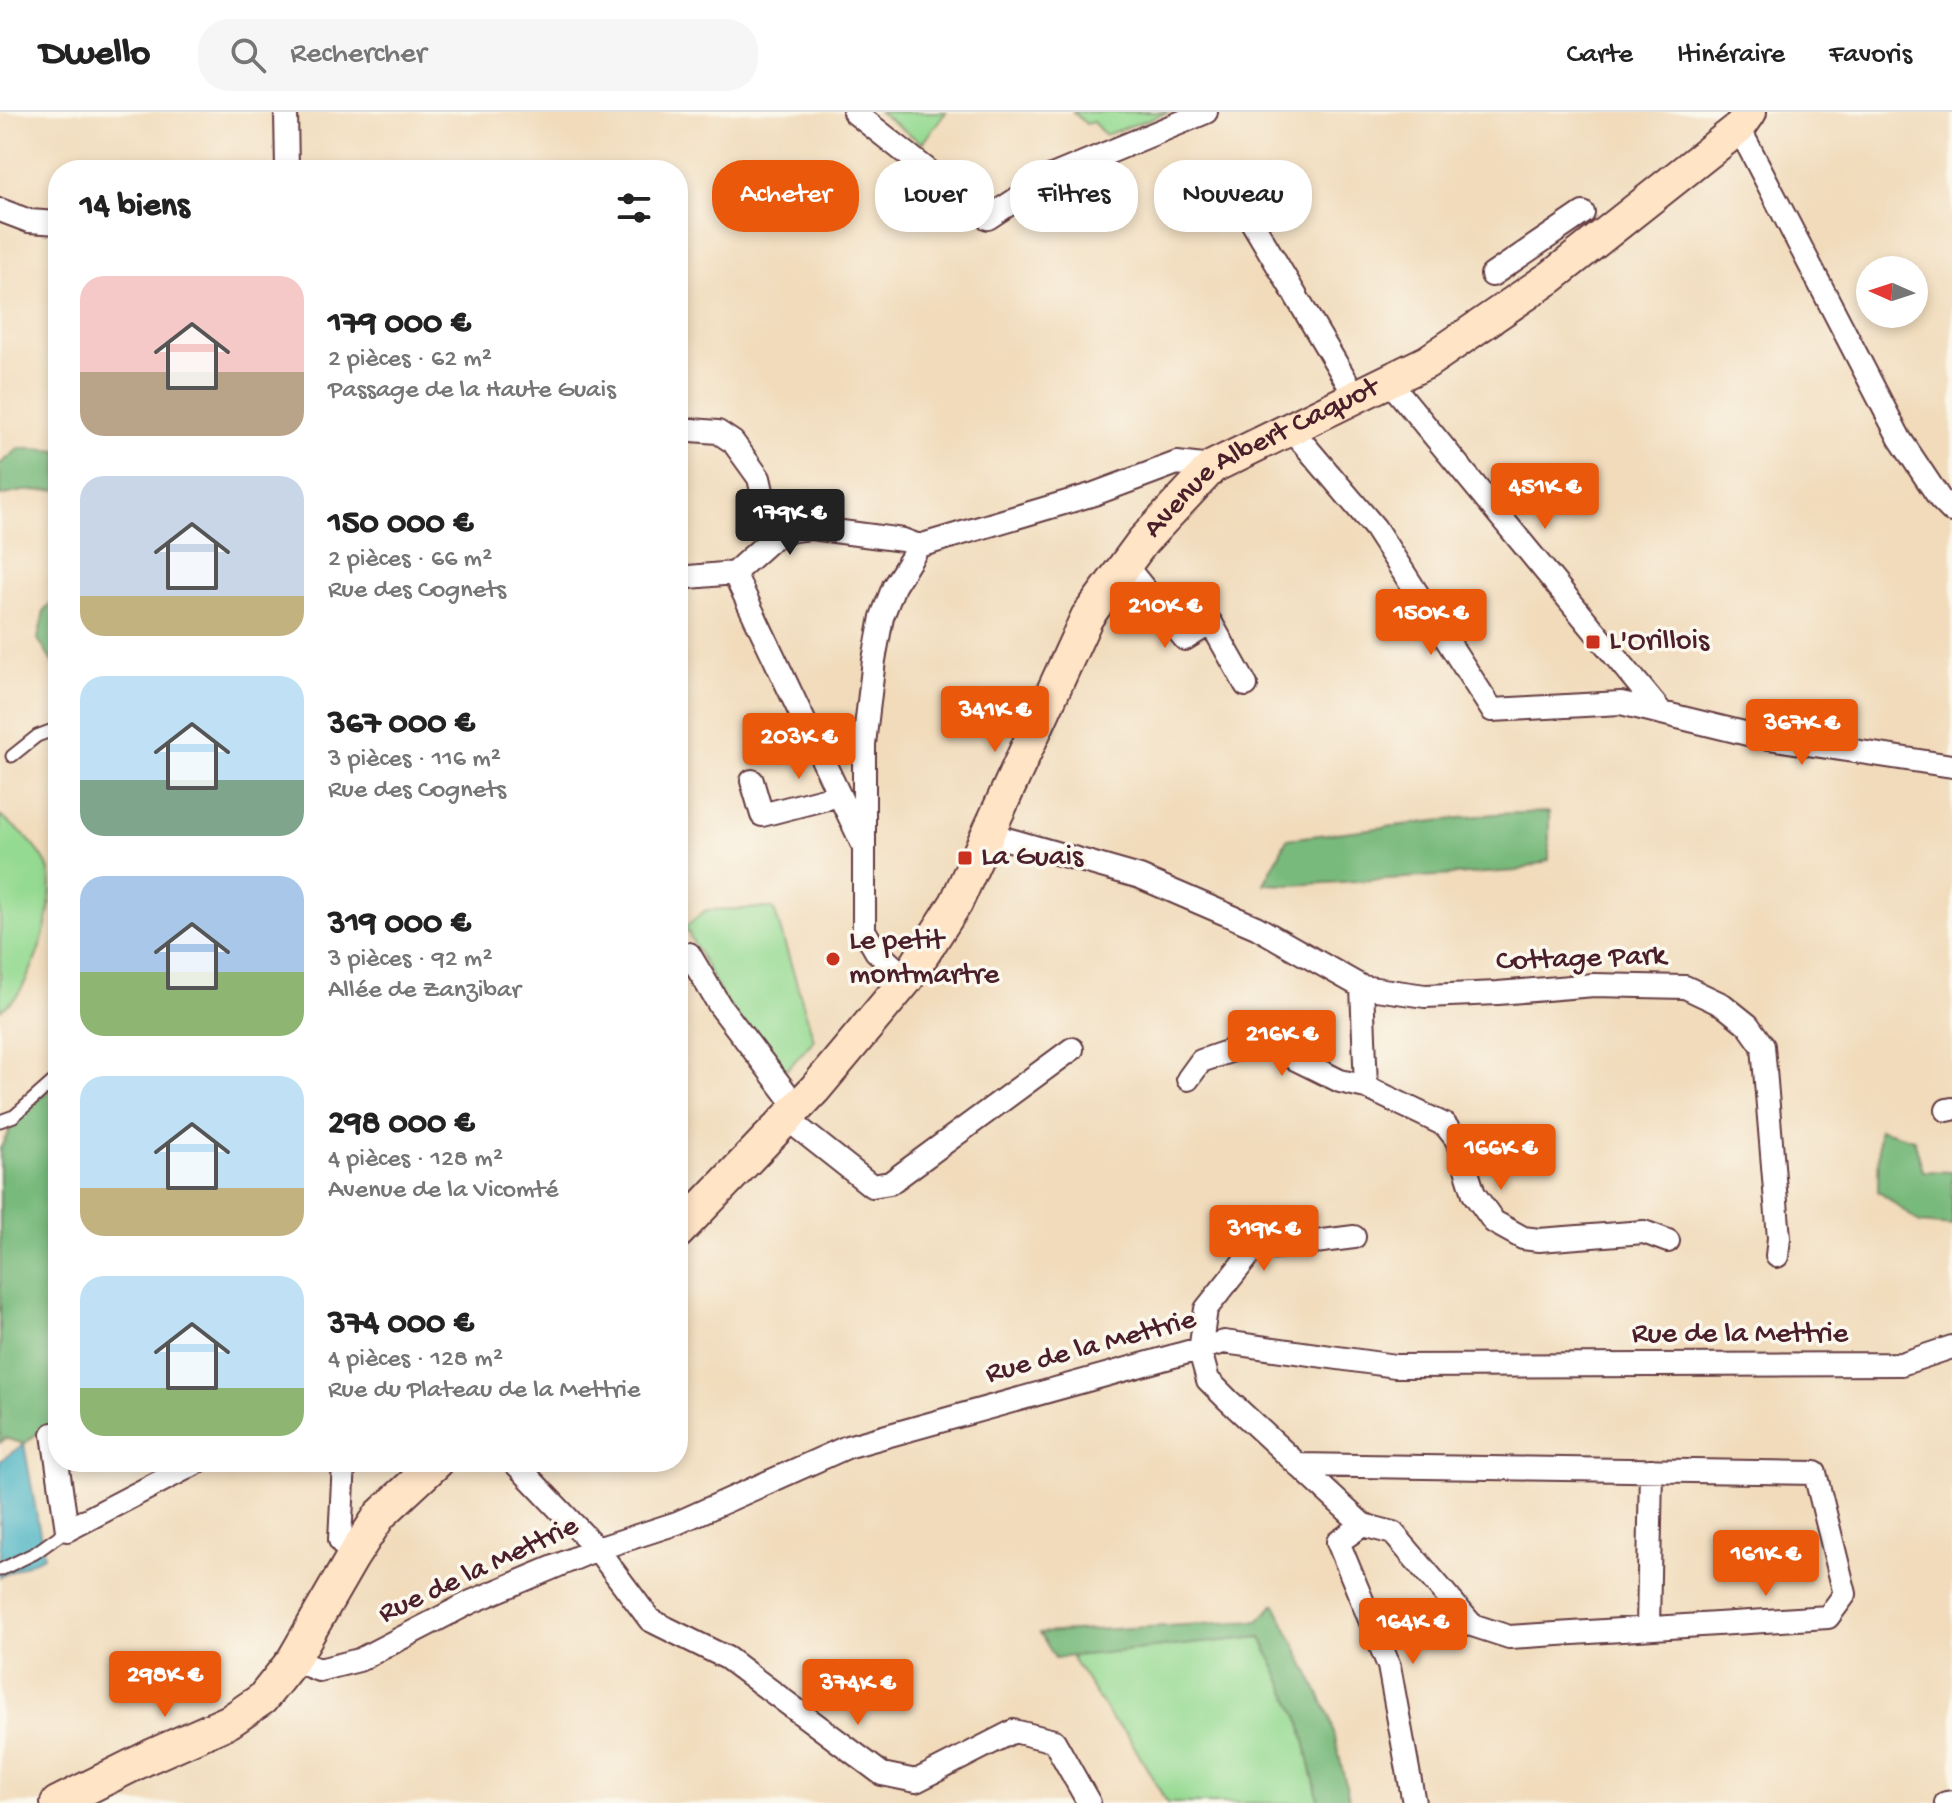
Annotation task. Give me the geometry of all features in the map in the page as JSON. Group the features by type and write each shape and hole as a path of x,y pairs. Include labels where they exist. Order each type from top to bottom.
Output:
{"main road":[{"name":"Avenue Albert Caquot","path":"688,1221 791,1113 907,979 956,903 1087,617 1143,541 1212,467 1427,362 1551,277 1746,117"},
{"path":"57,1803 230,1721 262,1699 293,1660 380,1515 426,1472"}],"street":[{"path":"286,112 287,160"},
{"path":"854,112 988,218 1052,176 1206,112"},
{"path":"1746,117 1900,439 1948,499"},
{"path":"0,210 29,221 48,222"},
{"path":"1492,275 1583,213"},
{"path":"1258,232 1356,397"},
{"path":"1531,249 1551,277"},
{"path":"1389,381 1662,713"},
{"path":"1291,429 1375,528 1492,710 1621,703 1756,736 1952,766"},
{"path":"688,430 718,432 733,442 759,478 773,538"},
{"path":"688,577 734,573 773,538 793,530 811,528 903,540 919,546 1094,494 1177,463 1212,467"},
{"path":"907,979 876,951 864,930 864,744 882,617 894,586 919,546"},
{"path":"1125,565 1185,639 1211,623 1246,685"},
{"path":"734,573 864,848"},
{"path":"752,781 762,815 839,795"},
{"name":"Cottage Park","path":"989,834 1140,877 1256,927 1362,987 1425,996 1594,985 1685,987 1723,1005 1748,1025 1763,1046 1779,1238 1777,1256"},
{"path":"689,954 791,1113 872,1186 890,1183 1072,1049"},
{"path":"1362,987 1366,1087"},
{"path":"1188,1079 1201,1061 1259,1041 1340,1081 1366,1087 1445,1125 1457,1140 1474,1194 1494,1222 1507,1231 1523,1238 1539,1240 1644,1232 1668,1241"},
{"path":"1298,1465 1815,1473 1845,1594 1828,1617 1509,1637 1472,1625 1393,1533 1363,1525 1298,1465 1208,1380 1200,1351 1206,1309 1253,1250 1354,1237"},
{"name":"Rue de la Mettrie","path":"293,1660 319,1670 359,1660 471,1602 597,1549 677,1523 847,1447 1224,1342 1395,1366 1873,1365 1901,1364 1952,1347"},
{"path":"1648,1628 1651,1470"},
{"path":"59,1472 67,1530 179,1472"},
{"path":"343,1472 340,1540 352,1558"},
{"path":"524,1472 597,1549 650,1620 727,1658 882,1774 916,1781 1014,1731 1054,1741 1089,1803"},
{"path":"1363,1525 1338,1542 1389,1666 1414,1803"},
{"path":"1946,1803 1952,1802"}],"lane":[{"path":"12,756 37,736 48,732"},
{"path":"0,1121 14,1116 48,1086"},
{"path":"0,1570 35,1553 67,1530"}],"green space":[{"path":"879,112 946,112 922,143"},
{"path":"1073,112 1169,112 1105,135 1093,122 1086,124"},
{"path":"20,448 48,450 48,490 0,496 0,464"},
{"path":"48,607 48,656 38,639 44,611"},
{"path":"1549,812 1549,860 1517,871 1292,885 1264,884 1287,839 1494,814"},
{"path":"0,816 26,838 47,865 48,914 30,972 14,999 0,1011"},
{"path":"771,908 775,912 814,1040 780,1077 723,998 688,933 688,925 706,910"},
{"path":"48,1091 48,1425 24,1444 5,1438 0,1443 0,1149 16,1118"},
{"path":"1879,1129 1914,1139 1923,1171 1952,1172 1952,1226 1920,1223 1878,1191"},
{"path":"1275,1604 1330,1716 1350,1803 1319,1803 1301,1723 1261,1637 1055,1658 1040,1633 1258,1621"},
{"path":"1261,1637 1301,1723 1319,1803 1167,1803 1127,1734 1113,1721 1071,1656"}],"water":[{"path":"24,1444 44,1556 0,1577 0,1461"}],"place":[{"name":"L'Orillois","path":"1593,642"},
{"name":"La Guais","path":"965,858"},
{"name":"Le petit montmartre","path":"833,959"}]}
